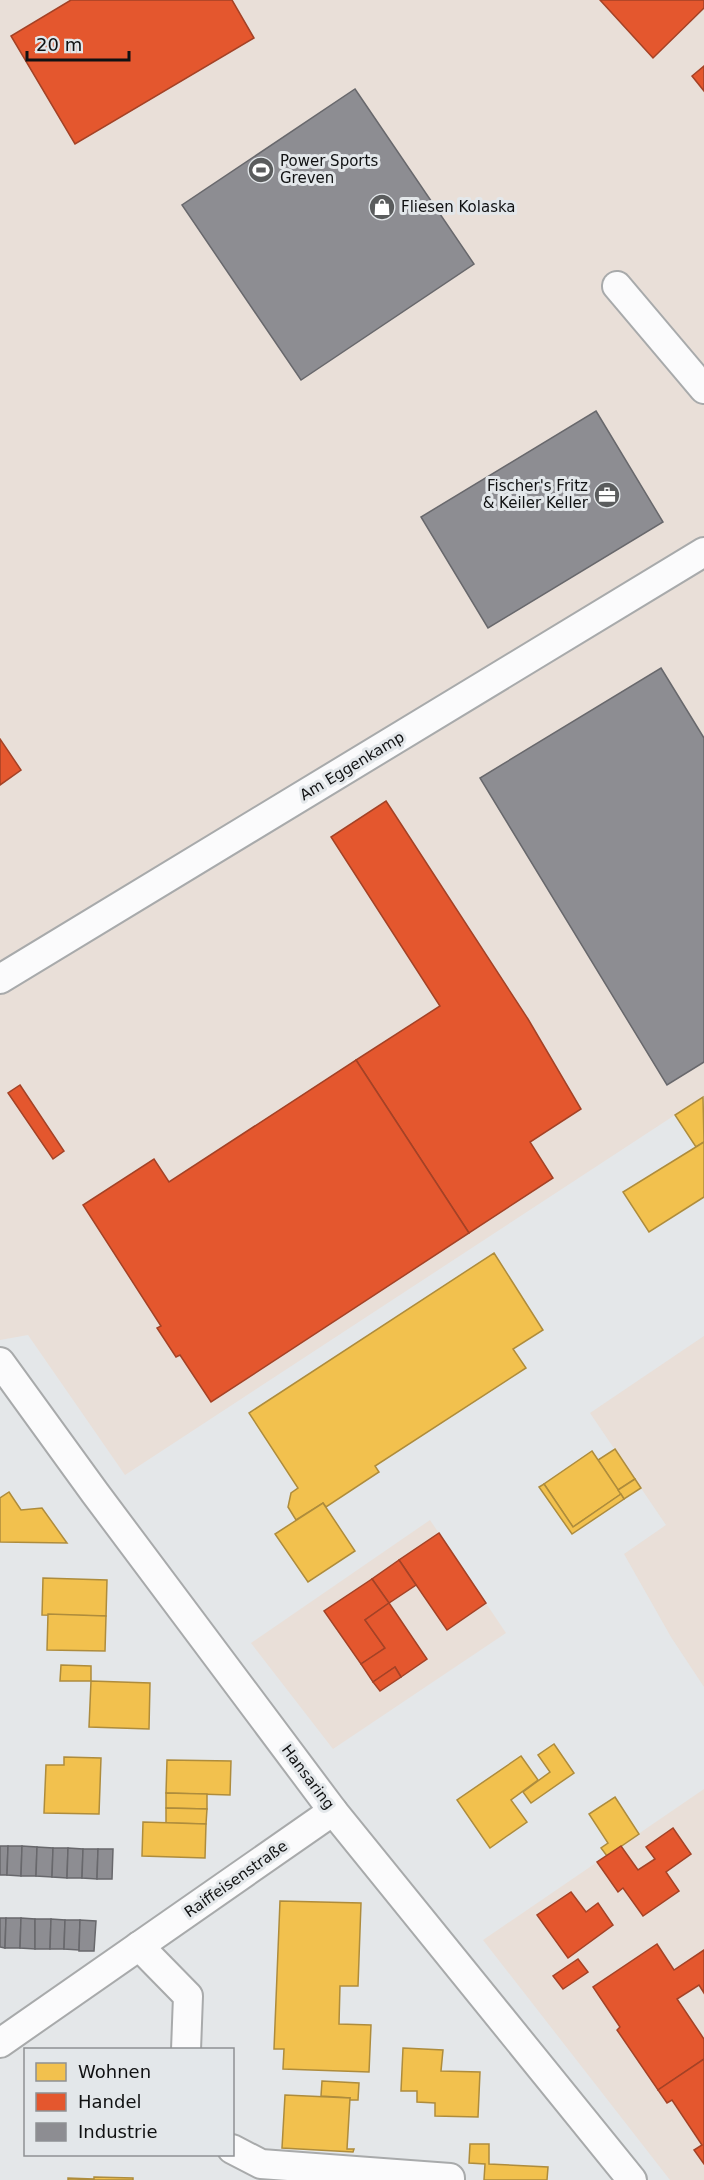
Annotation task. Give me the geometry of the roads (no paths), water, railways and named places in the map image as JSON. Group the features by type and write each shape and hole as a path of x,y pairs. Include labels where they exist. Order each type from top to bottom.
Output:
{"street":[{"path":"617,286 704,389"},
{"name":"Am Eggenkamp","path":"0,979 704,552"},
{"name":"Hansaring","path":"0,1362 333,1812 632,2180"},
{"name":"Raiffeisenstraße","path":"0,2043 333,1812"},
{"path":"139,1946 189,1996 186,2048"},
{"path":"234,2149 261,2164 450,2178 450,2180"}],"place":[{"name":"Power Sports Greven","path":"261,170"},
{"name":"Fliesen Kolaska","path":"382,207"},
{"name":"Fischer's Fritz & Keiler Keller","path":"607,495"}]}
